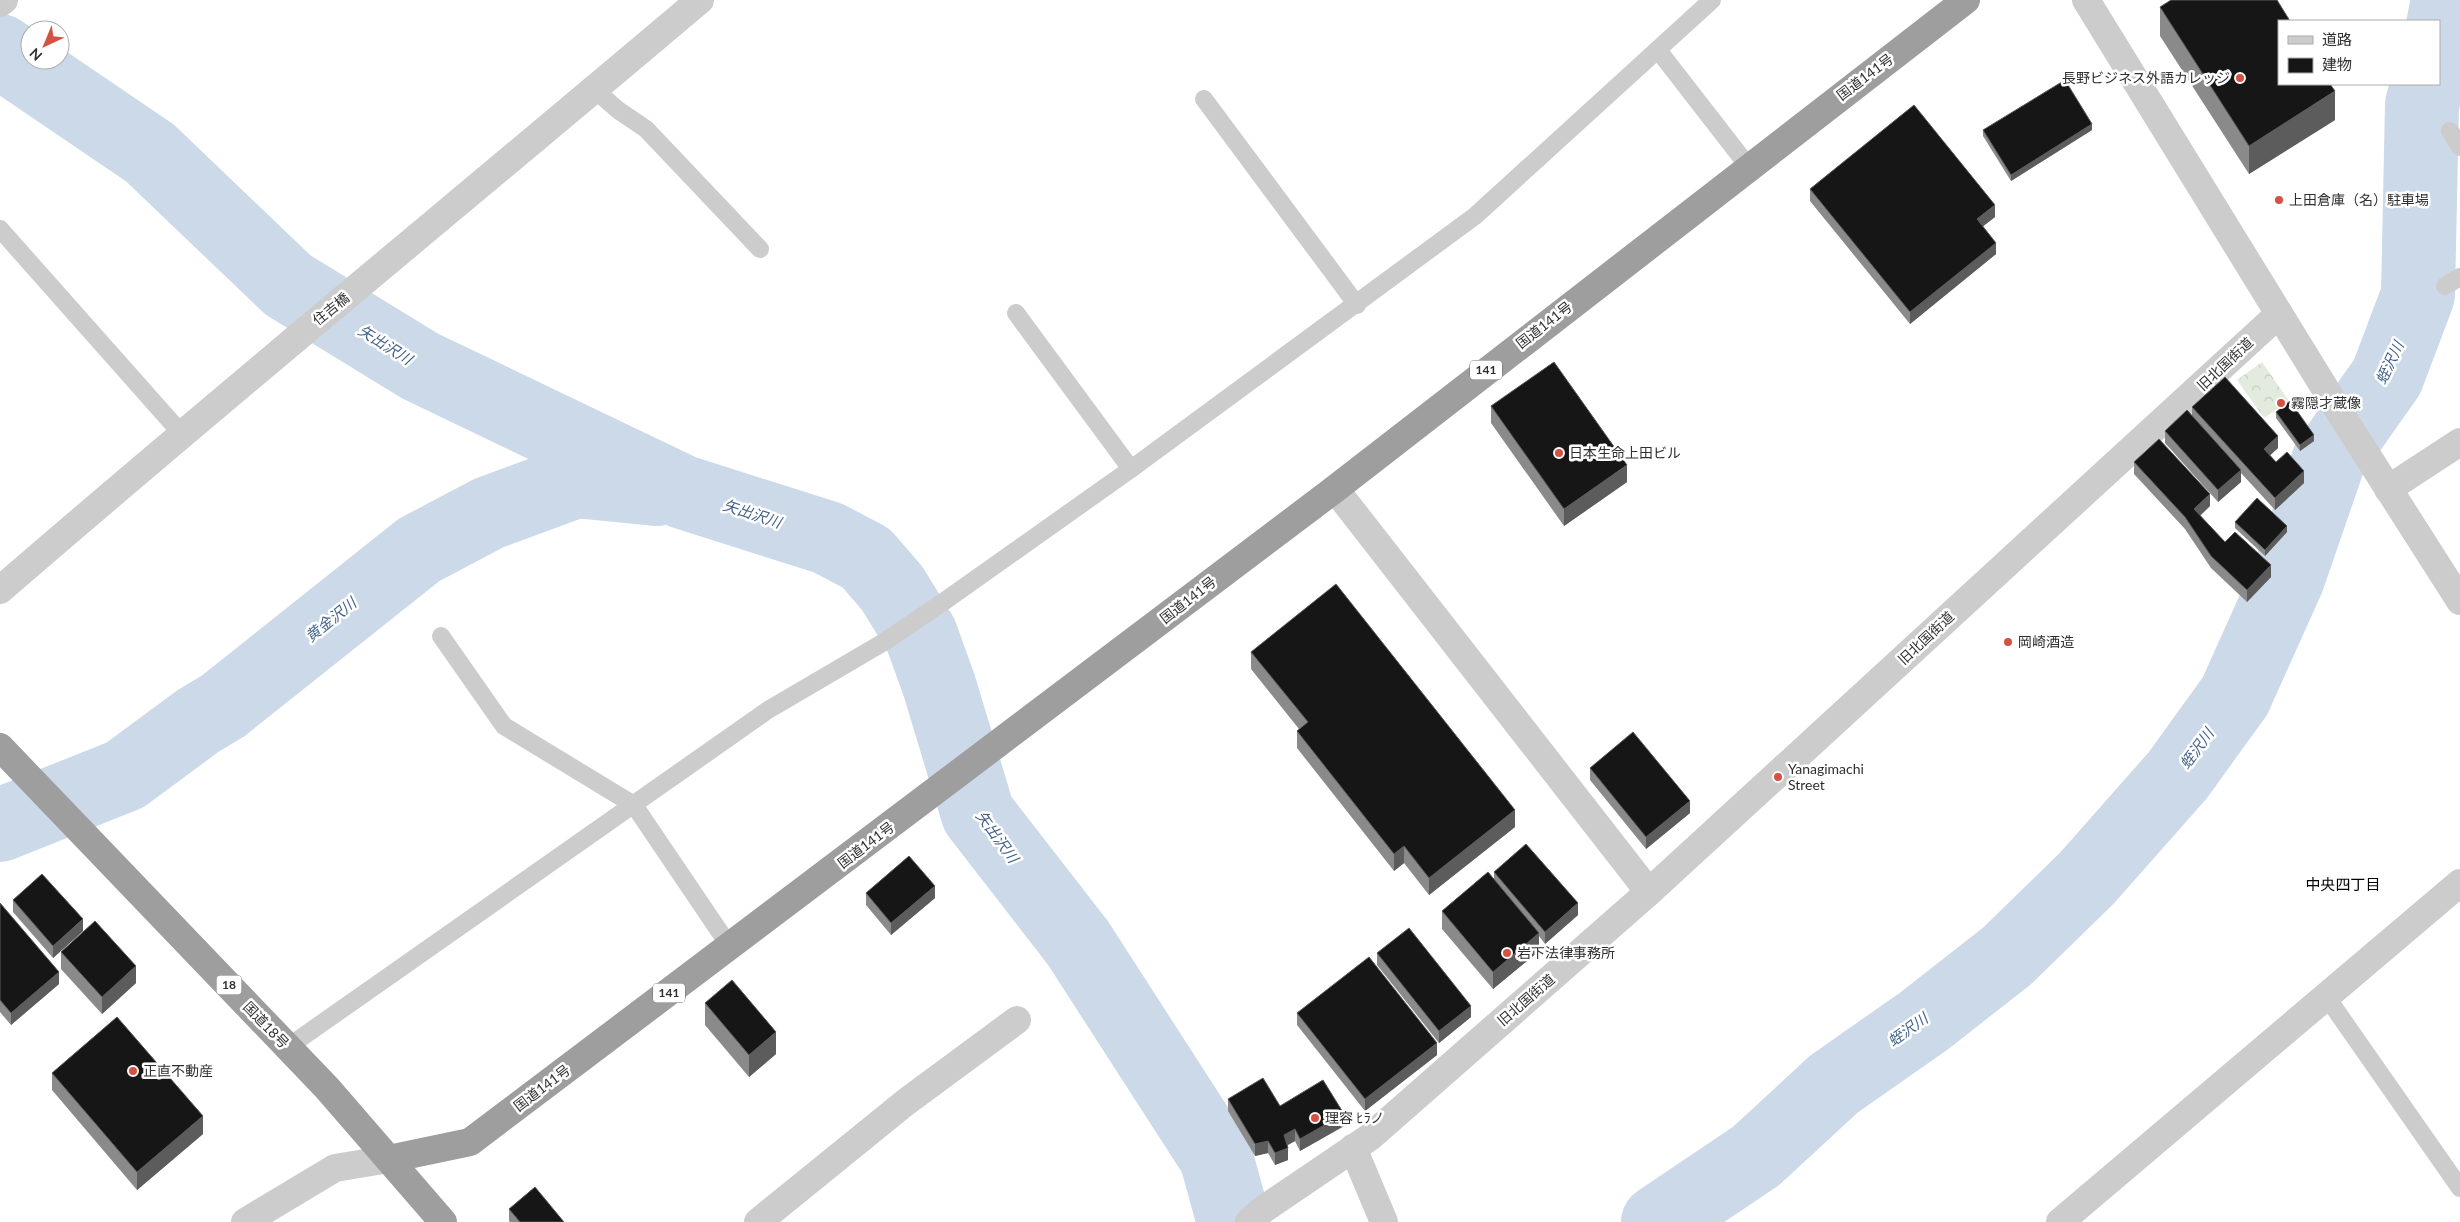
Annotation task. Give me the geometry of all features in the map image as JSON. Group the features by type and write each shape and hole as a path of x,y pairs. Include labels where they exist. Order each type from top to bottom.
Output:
{"highway":[{"name":"国道141号","path":"389,1159 470,1142 1005,741 1335,489 1748,166 1966,0"},
{"name":"国道18号","path":"0,747 327,1088 443,1222"}],"street":[{"name":"住吉橋","path":"0,590 181,433 363,284 700,0"},
{"path":"2086,0 2342,416 2460,601"},
{"name":"旧北国街道","path":"1255,1217 1370,1137 1649,892 2279,314"},
{"path":"2388,489 2460,442"},
{"path":"1335,489 1649,892"},
{"path":"2068,1219 2460,883"},
{"path":"758,1222 906,1102 1017,1020"},
{"path":"1353,1148 1384,1222"},
{"path":"245,1222 334,1168 389,1159"}],"lane":[{"path":"288,1047 768,710 884,642 946,600 1357,305 1475,216 1712,0"},
{"path":"1658,50 1748,166"},
{"path":"594,89 618,110 646,129 760,249"},
{"path":"1204,98 1357,305"},
{"path":"2450,131 2460,147"},
{"path":"1,232 181,433"},
{"path":"1016,313 1131,469"},
{"path":"441,636 504,726 634,805 730,947"},
{"path":"2326,996 2460,1188"}],"green space":[{"path":"2262,362 2289,401 2264,418 2237,380"}],"building":[{"path":"2171,0 2277,0 2289,20 2278,20 2278,85 2331,85 2335,91 2249,146 2160,7"},
{"path":"2065,80 2092,124 2011,175 1983,130"},
{"path":"1914,105 1995,205 1977,219 1996,243 1910,312 1810,189"},
{"name":"日本生命上田ビル","path":"1554,362 1627,465 1564,509 1491,406"},
{"path":"2225,377 2278,436 2264,449 2276,462 2287,452 2304,471 2275,498 2192,407"},
{"path":"2290,401 2314,435 2300,445 2276,412"},
{"path":"2187,410 2241,470 2218,490 2165,431"},
{"path":"2159,439 2210,494 2194,509 2225,542 2235,532 2271,565 2247,590 2211,556 2185,517 2134,462"},
{"path":"2257,498 2287,526 2265,550 2235,522"},
{"path":"1336,584 1515,810 1429,878 1404,846 1394,854 1297,731 1308,722 1251,652"},
{"path":"1633,732 1690,801 1646,837 1590,768"},
{"path":"1526,844 1578,903 1545,932 1494,872"},
{"path":"909,856 935,886 891,923 866,893"},
{"path":"1488,872 1539,933 1493,972 1442,911"},
{"path":"42,874 83,919 53,946 13,900"},
{"path":"0,903 59,972 11,1013 0,1000"},
{"path":"95,921 136,966 102,997 61,952"},
{"path":"1409,928 1471,1006 1439,1031 1377,953"},
{"path":"1369,957 1437,1043 1365,1099 1297,1013"},
{"path":"732,980 776,1032 749,1055 705,1003"},
{"path":"117,1017 203,1116 137,1172 52,1073"},
{"path":"1263,1078 1280,1106 1323,1080 1344,1114 1300,1139 1295,1129 1284,1135 1288,1148 1275,1153 1268,1141 1255,1144 1228,1099"},
{"path":"535,1187 564,1222 520,1222 509,1209"}],"waterway":[{"name":"蛭沢川","path":"2440,41 2448,0"},
{"name":"矢出沢川","path":"0,51 150,153 288,285 420,366 683,492 828,538 866,558 892,588 921,635 939,685 978,814 1078,943 1216,1157 1234,1222"},
{"name":"蛭沢川","path":"1658,1222 1756,1156 1834,1084 1924,1021 2007,956 2087,878 2178,775 2235,696 2288,578 2329,459 2387,377 2418,295 2422,104 2428,85"},
{"name":"黄金沢川","path":"0,825 125,775 198,721 223,706 419,550 489,513 576,481 656,489"}],"place":[{"name":"長野ビジネス外語カレッジ","path":"2240,78"},
{"name":"上田倉庫（名）駐車場","path":"2279,200"},
{"name":"霧隠才蔵像","path":"2281,403"},
{"name":"日本生命上田ビル","path":"1559,453"},
{"name":"岡崎酒造","path":"2008,642"},
{"name":"Yanagimachi Street","path":"1778,777"},
{"name":"岩下法律事務所","path":"1507,953"},
{"name":"正直不動産","path":"133,1071"},
{"name":"理容 ﾋﾗノ","path":"1315,1118"}],"district":[{"name":"中央四丁目","path":"2343,885"}]}
